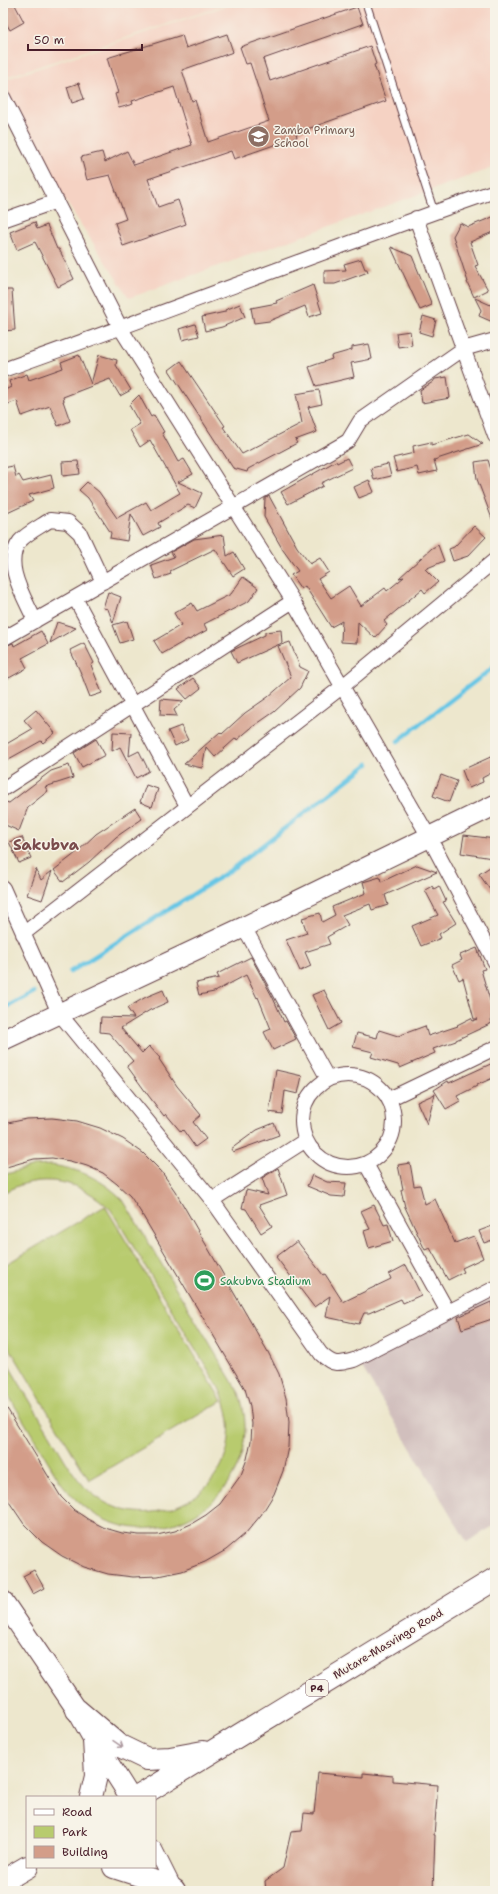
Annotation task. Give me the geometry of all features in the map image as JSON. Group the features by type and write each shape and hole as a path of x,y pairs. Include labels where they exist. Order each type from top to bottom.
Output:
{"highway":[{"name":"Mutare-Masvingo Road","path":"140,1796 495,1579"},
{"path":"77,1710 118,1745 147,1759 170,1758 216,1750"},
{"path":"91,1796 96,1776 94,1740"},
{"path":"3,1881 26,1868"},
{"path":"117,1868 140,1875 175,1890"}],"street":[{"path":"3,97 121,329 293,601 429,837 495,962"},
{"path":"3,370 121,329 416,218 495,191"},
{"path":"3,220 57,201"},
{"path":"416,218 495,436"},
{"path":"3,639 234,508 348,441 360,421 463,349 495,340"},
{"path":"35,621 13,570 13,554 20,540 50,520 68,522 80,533 103,582"},
{"path":"23,934 343,686 495,560"},
{"path":"75,598 187,806"},
{"path":"3,789 293,601"},
{"path":"3,1040 244,927 495,805"},
{"path":"3,888 60,1013 212,1200 321,1354 329,1361 337,1364 354,1360 495,1288"},
{"path":"244,927 328,1079"},
{"path":"389,1099 495,1048"},
{"path":"342,1075 356,1075 369,1080 381,1088 389,1099 394,1114 394,1129 389,1144 379,1156 366,1164 352,1167 331,1163 313,1152 306,1140 302,1126 302,1112 307,1098 316,1087 328,1079 342,1075"},
{"path":"212,1200 306,1140"},
{"path":"366,1164 448,1312"},
{"path":"3,1601 77,1710 129,1796"},
{"path":"156,1851 175,1890"}],"lane":[{"path":"366,3 434,212"}],"shaded area":[{"path":"3,3 231,3 3,78"},
{"name":"Zamba Primary School","path":"235,3 495,3 495,167 129,298 3,105 3,80"},
{"path":"495,1295 495,1525 467,1542 360,1364"}],"green space":[{"path":"51,1165 72,1169 90,1176 107,1186 123,1200 239,1393 244,1413 245,1425 242,1453 232,1478 216,1498 195,1514 172,1524 146,1528 120,1525 94,1514 79,1503 59,1480 3,1386 3,1356 77,1478 92,1494 121,1509 141,1512 162,1511 182,1504 199,1493 214,1478 224,1459 229,1438 229,1418 226,1405 218,1386 111,1210 87,1192 60,1182 32,1182 17,1186 3,1193 3,1175 34,1166"},
{"path":"105,1206 222,1401 89,1480 3,1337 3,1266"}],"building":[{"path":"3,3 14,3 24,22 10,30 3,18"},
{"path":"357,7 363,24 263,59 270,81 370,46 376,64 374,65 386,101 296,133 297,137 234,159 231,151 148,179 158,207 178,200 186,224 123,246 115,223 126,219 110,175 87,180 81,157 102,152 105,162 127,151 134,165 192,145 174,87 132,101 133,104 119,108 115,94 118,93 107,58 182,35 186,48 227,34 233,52 182,70 192,101 195,100 208,142 269,121 250,63 246,64 240,47"},
{"path":"79,83 84,99 72,103 67,87"},
{"path":"495,216 495,231 470,242 478,265 475,266 488,290 474,297 467,282 453,236 460,223 468,227"},
{"path":"35,222 37,229 47,225 57,249 59,249 74,279 58,287 35,242 17,250 10,232"},
{"path":"391,247 412,256 432,305 420,310"},
{"path":"361,259 365,269 367,269 368,272 335,284 324,284 324,271 346,270 344,264"},
{"path":"313,285 322,313 309,317 305,306 269,321 254,323 251,308 277,303 276,301"},
{"path":"3,290 12,290 15,330 3,331"},
{"path":"475,298 495,307 495,323 479,316 481,310"},
{"path":"240,304 245,317 222,327 205,331 202,317 225,312 225,310"},
{"path":"423,316 436,320 432,336 419,332"},
{"path":"195,324 199,336 182,340 179,329"},
{"path":"410,331 412,345 398,347 396,333"},
{"path":"369,344 372,359 351,363 354,377 316,386 309,367 332,359 331,356 352,350 352,347"},
{"path":"79,355 91,384 99,355 117,360 116,365 131,390 120,396 110,379 63,397 70,421 58,426 50,406 22,416 17,401 3,406 3,391 11,387 9,381 27,374 29,380 63,368 61,362"},
{"path":"181,361 242,454 302,423 296,394 319,390 322,404 308,407 317,432 295,440 297,443 248,469 247,472 233,468 169,370"},
{"path":"447,377 450,398 422,403 420,390 433,382 435,379"},
{"path":"139,395 151,417 154,415 164,432 162,433 178,462 184,459 193,474 178,482 202,493 195,508 188,505 158,523 160,527 143,536 131,514 127,541 110,538 111,533 88,498 79,490 87,482 99,492 117,518 146,502 151,510 180,493 150,440 140,447 130,430 140,424 129,405"},
{"path":"469,434 483,444 434,460 437,471 419,475 417,467 397,472 393,458 414,453 413,446 431,442 431,445"},
{"path":"347,458 352,468 321,483 323,486 288,504 281,492 336,461 337,463"},
{"path":"488,460 495,483 494,524 477,479 475,462"},
{"path":"78,461 80,474 63,476 62,462"},
{"path":"388,464 391,476 374,480 371,468"},
{"path":"13,466 16,477 19,475 23,482 51,475 54,488 29,495 33,501 3,515 3,468"},
{"path":"369,480 374,492 359,498 354,487"},
{"path":"269,496 297,547 310,564 320,558 329,572 318,579 331,598 349,586 361,606 385,588 387,591 404,577 399,578 432,548 438,545 444,561 425,569 438,582 425,593 422,589 384,621 387,625 375,638 358,622 357,643 341,642 342,621 331,627 305,586 301,589 291,575 298,571 283,550 264,517 265,498"},
{"path":"474,526 486,537 468,556 453,561 449,549 454,547"},
{"path":"224,535 227,556 234,552 244,569 233,576 215,549 170,571 171,574 156,579 151,565 174,557 171,552 194,539"},
{"path":"243,577 258,588 249,601 204,624 207,630 162,654 154,641 181,625 174,613 192,603 197,611 231,594"},
{"path":"108,592 121,597 113,623 108,609 103,608"},
{"path":"127,621 133,639 120,643 113,625"},
{"path":"57,622 76,628 50,643"},
{"path":"281,630 282,643 237,663 231,651 265,635 265,632"},
{"path":"41,631 48,644 22,658 27,668 9,678 3,667 3,647 13,643 14,646"},
{"path":"290,642 300,667 308,671 300,688 274,712 237,740 236,738 215,757 206,747 202,768 184,764 220,732 222,734 245,713 268,697 291,677 278,646"},
{"path":"84,643 94,663 91,665 102,693 90,697 70,650"},
{"path":"193,678 201,688 187,699 178,689"},
{"path":"161,699 184,701 174,710 177,716 160,715"},
{"path":"36,710 55,733 43,743 41,741 7,760 3,753 3,746 32,729 24,720"},
{"path":"181,726 188,740 175,746 168,731"},
{"path":"113,732 131,733 129,756 139,751 149,771 136,778 120,747 112,751"},
{"path":"96,739 105,755 82,767 74,753"},
{"path":"495,755 495,771 482,778 483,782 469,788 462,770"},
{"path":"69,765 73,778 45,787 48,791 28,807 19,831 3,824 3,801 9,803 51,771"},
{"path":"441,775 457,781 449,802 433,796"},
{"path":"146,785 158,789 152,807 140,802"},
{"path":"135,808 142,819 116,837 89,862 63,882 54,870 76,853 96,834"},
{"path":"464,835 495,839 492,858 461,853"},
{"path":"22,837 31,858 19,863 9,842"},
{"path":"417,865 437,872 385,895 388,905 372,910 370,904 342,915 348,925 327,937 330,944 305,952 311,966 300,971 286,940 307,933 302,918 320,913 322,922 335,915 332,907 366,893 363,882 380,877 381,882"},
{"path":"490,867 495,874 495,897 479,874"},
{"path":"36,869 41,880 52,871 42,900 27,895"},
{"path":"432,886 434,889 439,886 446,901 443,902 456,923 439,934 441,938 421,946 412,926 438,915 425,890"},
{"path":"477,948 485,969 481,970 492,1007 492,1023 456,1041 433,1049 435,1053 400,1068 398,1065 371,1057 373,1052 353,1047 357,1033 377,1038 379,1030 398,1036 425,1026 428,1036 458,1026 457,1025 471,1018 473,1021 478,1019 474,1019 463,978 459,980 452,965 462,960 460,955"},
{"path":"251,957 284,1022 286,1021 296,1039 273,1050 264,1032 271,1029 258,997 257,998 246,975 214,992 199,995 196,983 219,978 217,974"},
{"path":"163,990 168,1002 150,1010 121,1028 142,1053 149,1046 160,1058 159,1059 177,1086 201,1115 193,1122 206,1139 195,1147 183,1130 181,1132 166,1114 164,1116 127,1066 133,1061 109,1033 100,1032 101,1017 134,1018 127,1008 146,997"},
{"path":"324,990 341,1023 329,1030 312,995"},
{"path":"495,1062 495,1077 457,1096 460,1101 446,1109 434,1090 448,1081 449,1083"},
{"path":"276,1070 302,1076 298,1094 285,1091 282,1114 269,1112"},
{"path":"435,1094 427,1124 417,1102"},
{"name":"Sakubva Stadium","path":"52,1118 77,1121 100,1128 123,1139 143,1153 161,1171 175,1191 268,1352 279,1374 286,1398 289,1422 288,1447 283,1471 274,1494 261,1515 245,1534 226,1550 205,1562 182,1571 158,1576 133,1577 108,1574 84,1567 62,1556 42,1542 24,1524 3,1493 3,1402 61,1497 74,1510 89,1520 105,1528 122,1533 157,1535 175,1531 206,1515 220,1504 241,1475 247,1459 251,1441 252,1424 250,1406 245,1389 130,1196 103,1173 70,1161 52,1158 34,1159 3,1168 3,1124 27,1119"},
{"path":"274,1123 279,1135 233,1152 231,1149 257,1130"},
{"path":"410,1163 414,1186 420,1185 425,1204 435,1199 455,1243 474,1236 483,1258 462,1268 464,1272 448,1280 430,1248 425,1250 405,1207 398,1165"},
{"path":"278,1168 287,1195 259,1205 272,1226 261,1233 246,1209 242,1208 246,1190 268,1195 262,1178"},
{"path":"312,1175 327,1182 346,1183 344,1197 331,1196 307,1186"},
{"path":"374,1205 384,1225 388,1224 393,1241 369,1248 364,1231 370,1229 361,1211"},
{"path":"495,1225 495,1239 484,1243 479,1231"},
{"path":"297,1241 323,1275 325,1274 343,1302 391,1279 389,1274 406,1265 421,1295 403,1303 401,1299 369,1313 364,1313 359,1324 326,1317 330,1296 314,1307 276,1257"},
{"path":"491,1302 495,1318 462,1329 458,1317"},
{"path":"34,1570 44,1588 33,1594 23,1576"},
{"path":"318,1773 363,1777 363,1773 393,1776 393,1781 438,1785 434,1835 433,1891 266,1891 265,1881 283,1868 291,1832 302,1831 304,1813 314,1814"}],"waterway":[{"path":"398,741 495,666"},
{"path":"70,972 228,872 368,764"},
{"path":"3,1009 34,992"}],"place":[{"name":"Zamba Primary School","path":"259,136"},
{"name":"Sakubva Stadium","path":"205,1281"}],"district":[{"name":"Sakubva","path":"46,845"}]}
